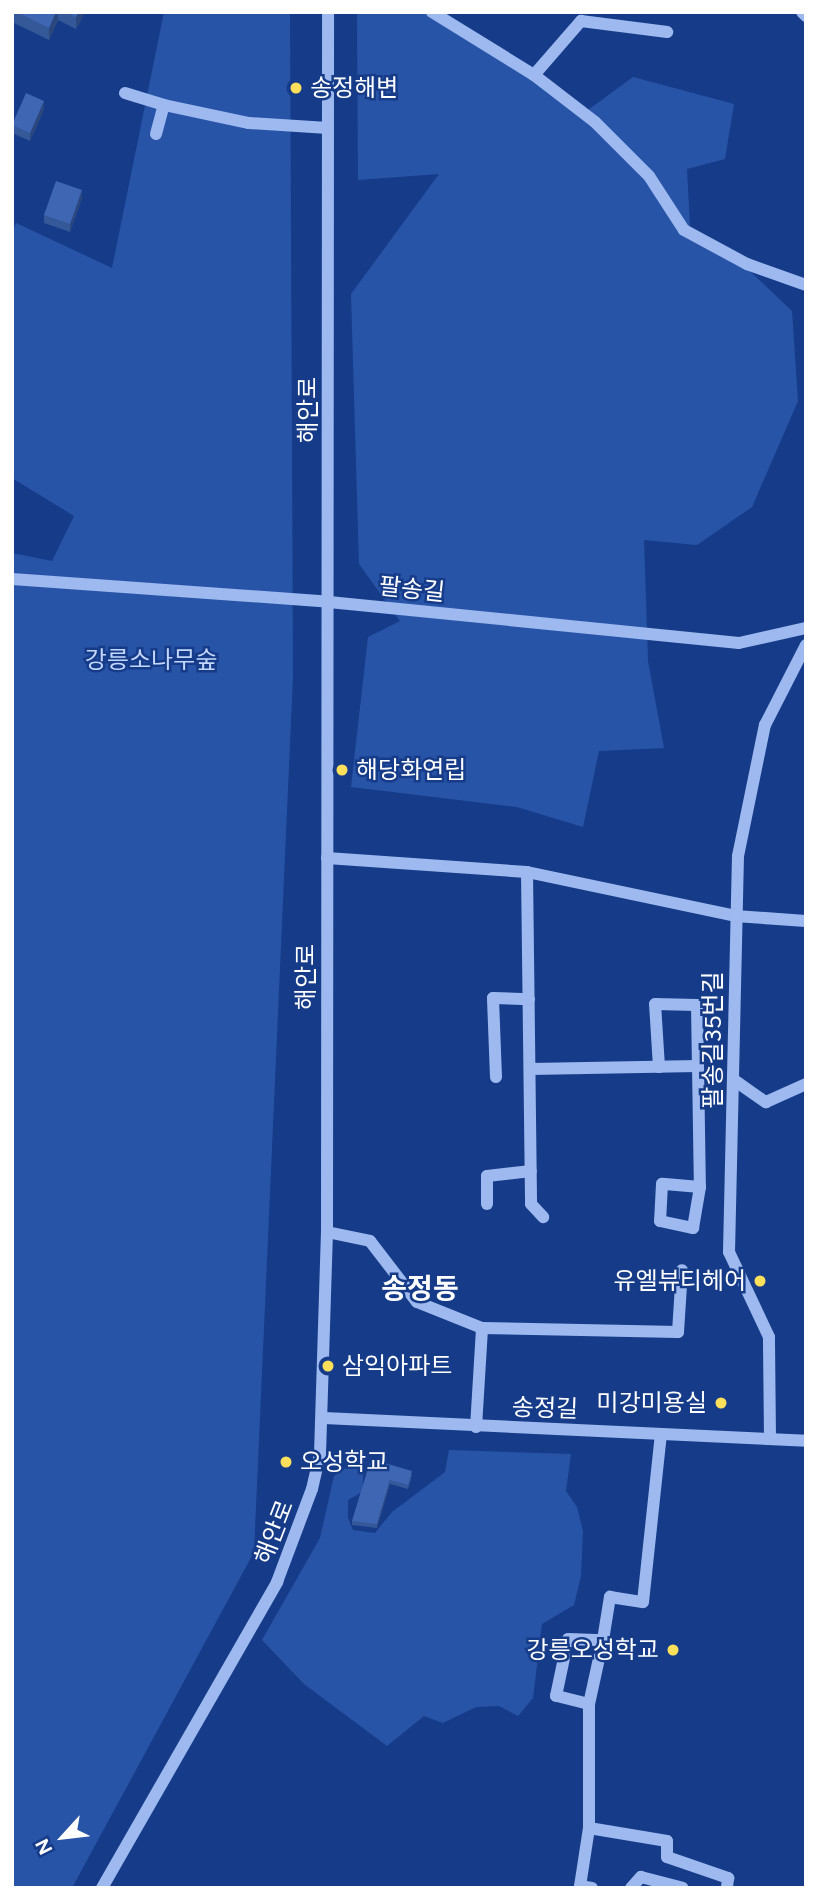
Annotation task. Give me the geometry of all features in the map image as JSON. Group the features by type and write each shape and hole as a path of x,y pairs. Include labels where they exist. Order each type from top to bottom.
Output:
{"street":[{"name":"해안로","path":"102,1888 277,1582 312,1489 324,1418 329,602 328,12"},
{"path":"432,12 534,75 595,121 649,176 684,230 747,264 806,285"},
{"path":"534,75 581,21 667,32"},
{"path":"125,93 164,105 248,123 328,128"},
{"path":"156,135 164,105"},
{"name":"팔송길","path":"12,579 329,602 739,643 806,628"},
{"name":"팔송길35번길","path":"770,1438 769,1337 729,1252 738,856 765,725 806,645"},
{"path":"327,858 527,872 736,916 806,921"},
{"path":"527,872 531,1205 543,1217"},
{"path":"496,1077 494,998 529,999"},
{"path":"660,1067 655,1004 697,1005 700,1187"},
{"path":"530,1069 698,1066"},
{"path":"734,1080 766,1102 806,1084"},
{"path":"487,1204 487,1176 531,1171"},
{"path":"327,1232 370,1241 417,1303 481,1328 678,1332 682,1270"},
{"path":"476,1427 481,1328"},
{"name":"송정길","path":"324,1418 806,1441"},
{"path":"592,1888 580,1886 589,1828 589,1704 610,1597 643,1602 661,1434"},
{"path":"589,1704 556,1696 568,1639 603,1640"},
{"path":"589,1828 667,1841 667,1857 727,1878 727,1888"},
{"path":"631,1888 641,1877 683,1888"}],"green space":[{"name":"강릉소나무숲","path":"164,12 290,12 293,676 254,1552 72,1888 12,1888 12,553 52,561 74,516 12,478 12,232 16,223 112,268"},
{"path":"357,12 444,12 584,113 633,77 734,104 725,159 687,169 690,227 735,257 792,311 798,401 752,507 697,545 644,540 648,661 664,748 599,751 583,827 517,807 351,787 368,637 400,621 359,564 351,294 439,174 358,180"},
{"path":"449,1450 571,1454 566,1491 577,1507 583,1531 581,1576 574,1605 542,1624 533,1698 518,1716 499,1706 476,1707 443,1723 424,1716 387,1746 304,1684 262,1640 320,1538 334,1476 365,1455 362,1492 348,1500 348,1518 353,1530 375,1533 392,1512 445,1472"}],"building":[{"path":"17,12 56,12 49,28"},
{"path":"66,12 79,12 76,17"},
{"path":"26,93 44,101 30,133 12,125"},
{"path":"56,181 82,190 70,224 44,215"},
{"path":"371,1459 412,1471 408,1485 390,1480 377,1524 352,1521"}],"place":[{"name":"송정해변","path":"296,88"},
{"name":"해당화연립","path":"342,770"},
{"name":"유엘뷰티헤어","path":"760,1281"},
{"name":"삼익아파트","path":"328,1366"},
{"name":"미강미용실","path":"721,1403"},
{"name":"오성학교","path":"286,1462"},
{"name":"강릉오성학교","path":"673,1650"}],"district":[{"name":"송정동","path":"420,1288"}]}
